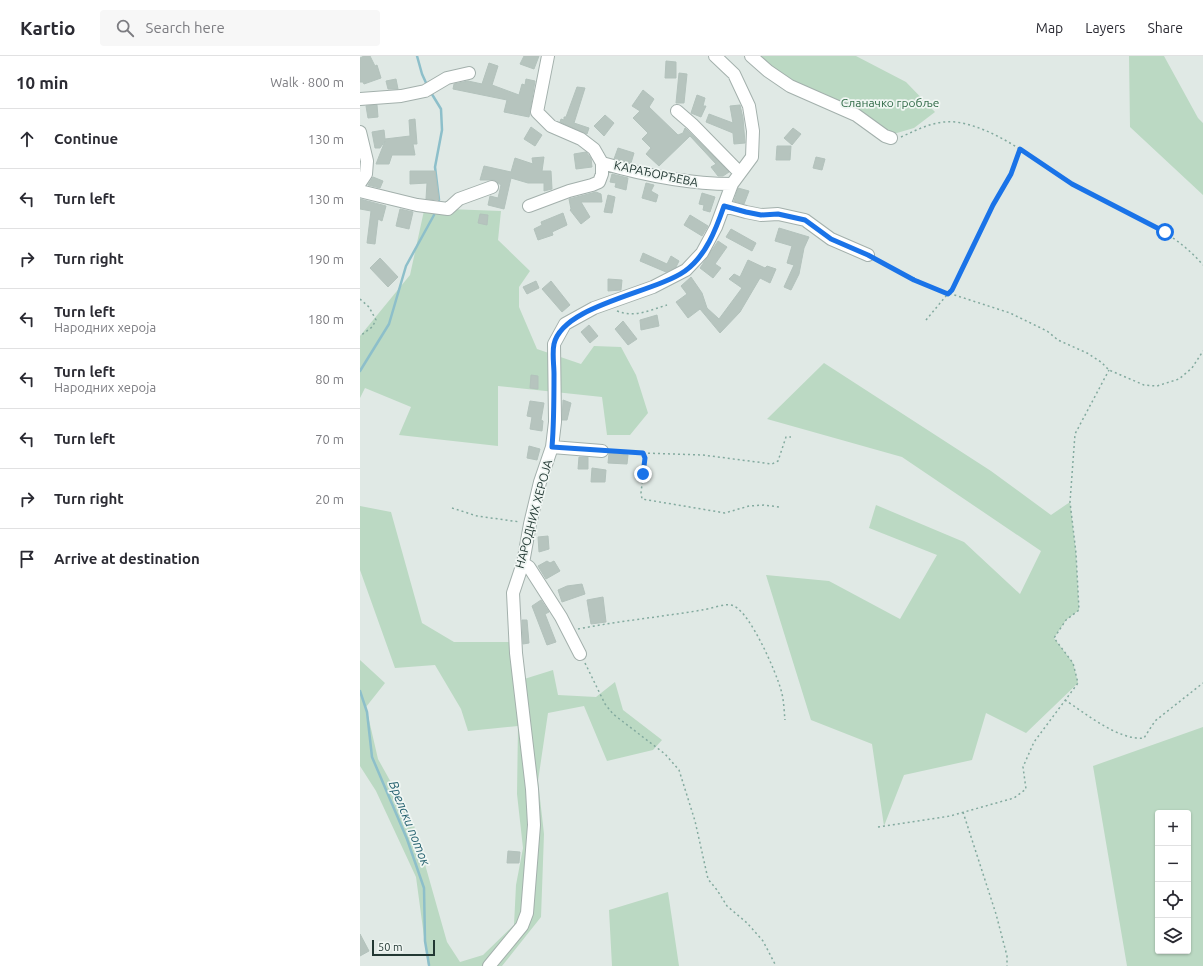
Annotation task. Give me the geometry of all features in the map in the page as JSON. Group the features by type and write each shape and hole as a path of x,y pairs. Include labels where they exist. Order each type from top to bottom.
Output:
{"street":[{"name":"КАРАЂОРЂЕВА","path":"548,56 537,112 551,126 581,139 594,149 602,163 622,169 705,184 732,184"},
{"name":"НАРОДНИХ ХЕРОЈА","path":"488,966 522,926 527,913 534,825 532,789 516,653 514,593 540,482 552,447 555,422 554,344 565,324 594,308 652,287 686,270 702,253 716,227 732,184 752,157 753,131 749,106 734,74 715,56"},
{"path":"751,56 768,71 790,86 813,98 846,110 865,121 885,136 891,138"},
{"path":"360,99 401,96 429,88 447,78 469,73"},
{"path":"677,111 692,124 740,173"},
{"path":"360,132 366,161 366,174 360,183"},
{"path":"529,206 569,190 599,182 602,174 602,163"},
{"path":"360,191 417,205 448,209 459,199 492,187"},
{"path":"724,206 761,215 778,214 805,220 831,239 868,255"},
{"path":"552,447 602,450"},
{"path":"522,563 529,567 556,607 580,654"}],"path":[{"path":"891,138 901,137 931,123 948,122 979,129 1020,149 1072,184 1165,232 1183,244 1203,265"},
{"path":"926,320 952,290 993,205 1011,174 1020,149"},
{"path":"868,255 914,280 948,294 1010,313 1047,332 1058,340 1086,353 1101,362 1109,370 1144,385 1157,386 1179,379 1192,368 1203,351"},
{"path":"360,299 369,307 376,320 372,327 360,336"},
{"path":"605,304 626,314 638,314 667,305"},
{"path":"878,827 950,816 1014,798 1026,789 1023,767 1034,742 1078,683 1074,663 1054,638 1066,620 1079,610 1076,553 1070,502 1075,434 1109,370"},
{"path":"602,450 703,455 772,464 778,461 786,437 791,437"},
{"path":"643,453 645,458 641,493 642,499 725,513 748,506 764,505 779,508"},
{"path":"452,508 478,516 530,524"},
{"path":"569,631 621,621 702,610 727,605 734,606 742,612 753,626 767,657 781,691 785,720"},
{"path":"580,654 605,704 613,714 665,754 679,770 696,821 708,879 727,906 747,923 763,941 776,966"},
{"path":"1065,700 1107,728 1138,739 1144,738 1155,722 1203,683"},
{"path":"963,812 996,914 1007,956 1007,966"}],"green space":[{"name":"Сланачко гробље","path":"749,56 856,56 906,82 935,112 914,128 890,135 858,112 823,93 778,79"},
{"path":"1129,56 1164,56 1198,118 1203,123 1203,195 1130,127"},
{"path":"425,206 448,209 501,211 498,240 530,271 519,287 519,307 537,349 581,364 594,346 621,347 636,375 648,413 630,435 607,435 602,397 498,386 498,446 399,435 411,407 365,388 360,398 360,336 410,275"},
{"path":"824,363 991,471 1051,515 1070,502 1076,553 1079,610 1066,620 1054,638 1073,663 1078,683 1026,733 986,713 972,760 904,775 884,826 872,744 811,720 766,575 829,581 900,619 937,555 869,528 876,505 964,542 1020,594 1041,551 902,457 767,419"},
{"path":"360,506 391,512 422,623 454,642 509,642 521,680 553,670 558,695 596,697 615,682 623,710 662,740 653,750 607,761 584,706 548,713 538,781 544,834 541,917 502,966 428,966 416,877 376,791 360,766 360,660 385,683 366,707 378,759 413,822 447,942 460,962 483,955 514,925 516,885 523,848 517,794 518,726 468,731 461,709 435,665 395,668 360,570"},
{"path":"1203,727 1203,966 1127,966 1093,766"},
{"path":"668,892 679,966 612,966 609,910"}],"building":[{"path":"370,56 375,66 377,65 381,78 364,84 363,82 360,82 360,58"},
{"path":"524,56 539,56 534,69 520,64"},
{"path":"666,61 676,62 676,78 665,78"},
{"path":"489,63 498,66 492,85 519,95 522,84 525,85 526,79 535,81 529,117 504,112 507,100 453,89 454,84 468,81 482,84"},
{"path":"679,73 687,74 684,103 676,103"},
{"path":"396,79 398,89 388,89 386,81"},
{"path":"577,87 585,88 574,123 589,128 587,134 560,122 561,119 564,120 564,117 566,117"},
{"path":"643,90 654,99 649,107 678,135 683,133 685,128 729,172 723,176 718,176 711,167 716,164 690,136 659,166 646,154 651,148 642,139 648,133 633,118 640,111 632,106"},
{"path":"697,95 705,98 703,106 706,106 701,117 691,113"},
{"path":"377,105 378,117 368,118 366,106"},
{"path":"740,105 743,118 745,143 734,144 733,133 706,122 709,114 733,123 730,106"},
{"path":"605,115 614,123 604,136 594,126"},
{"path":"415,119 417,144 413,144 415,155 392,155 389,164 376,164 385,141 380,148 375,148 372,132 384,130 385,139 410,136 409,120"},
{"path":"531,127 542,135 535,146 524,139"},
{"path":"793,128 801,134 792,145 784,138"},
{"path":"777,146 791,146 790,160 776,160"},
{"path":"618,148 634,153 631,163 614,159"},
{"path":"586,152 591,158 592,167 576,169 574,154"},
{"path":"544,157 542,171 551,171 552,189 544,191 544,183 528,183 511,178 504,209 488,205 490,196 498,198 501,185 494,180 480,180 484,166 511,172 515,158 533,164 532,158"},
{"path":"816,157 825,159 822,170 813,168"},
{"path":"410,171 435,171 439,200 426,199 427,183 410,184"},
{"path":"612,174 628,178 626,190 615,187 616,183 610,182"},
{"path":"373,177 383,181 380,188 368,185"},
{"path":"646,183 654,185 651,191 658,195 656,202 642,198"},
{"path":"738,188 749,191 744,204 734,201"},
{"path":"596,192 601,194 602,202 581,202 590,217 581,224 570,210 569,199"},
{"path":"702,193 715,197 710,212 703,210 704,205 699,204"},
{"path":"608,195 615,197 612,213 604,212"},
{"path":"360,199 386,206 382,221 378,219 375,244 367,243 371,211 360,209"},
{"path":"400,209 413,212 409,229 396,226"},
{"path":"563,213 567,225 552,232 553,235 538,240 534,229 542,225 541,222"},
{"path":"480,214 488,215 487,225 478,223"},
{"path":"690,215 708,226 702,236 684,225"},
{"path":"779,228 809,237 804,248 799,274 791,290 784,287 794,265 787,263 792,246 775,241"},
{"path":"731,229 756,243 752,251 726,237"},
{"path":"718,241 727,247 715,264 721,268 713,278 700,268"},
{"path":"643,253 667,264 671,256 679,261 676,267 666,272 640,261"},
{"path":"380,258 398,277 388,287 370,268"},
{"path":"748,260 765,268 767,266 776,269 770,283 760,278 740,312 720,333 700,309 688,318 676,302 687,294 681,286 691,277 702,293 707,308 719,319 742,288 729,279 734,274 740,277"},
{"path":"608,279 622,280 621,290 608,291"},
{"path":"536,281 539,288 527,294 523,287"},
{"path":"551,281 570,305 562,312 542,289"},
{"path":"657,315 659,326 641,330 640,320"},
{"path":"623,321 637,339 628,345 615,329"},
{"path":"589,325 598,336 590,343 581,332"},
{"path":"531,375 538,376 538,389 530,388"},
{"path":"563,400 571,403 567,420 562,420"},
{"path":"530,401 544,403 541,420 543,421 542,431 530,429 532,417 527,416"},
{"path":"529,446 540,449 537,460 527,458"},
{"path":"609,453 628,455 627,464 608,463"},
{"path":"579,457 588,457 588,469 578,469"},
{"path":"592,468 606,470 605,482 591,482"},
{"path":"548,536 549,549 539,552 538,537"},
{"path":"547,561 550,563 554,561 560,571 546,579 538,566"},
{"path":"582,584 585,594 562,602 558,590 567,586"},
{"path":"603,597 606,622 591,624 587,600"},
{"path":"541,600 549,612 545,614 556,642 547,645 532,606"},
{"path":"522,620 527,620 529,643 523,644"},
{"path":"508,851 520,852 519,863 507,863"},
{"path":"360,934 369,951 360,956"}],"waterway":[{"name":"Врелски поток","path":"417,56 427,85"},
{"name":"Врелски поток","path":"430,91 441,109 442,130 435,167 439,200"},
{"name":"Врелски поток","path":"360,371 389,324 406,266 434,215"},
{"name":"Врелски поток","path":"360,691 367,712 372,757 407,839 424,888 425,941 429,965"}],"route":[{"path":"643,474 645,458 643,453 552,447 555,422 554,344 565,324 594,308 652,287 686,270 702,253 716,227 724,206 761,215 778,214 805,220 831,239 868,255 914,280 948,294 952,290 976,238 1011,174 1020,149 1072,184 1119,209 1156,226 1165,232"}]}
